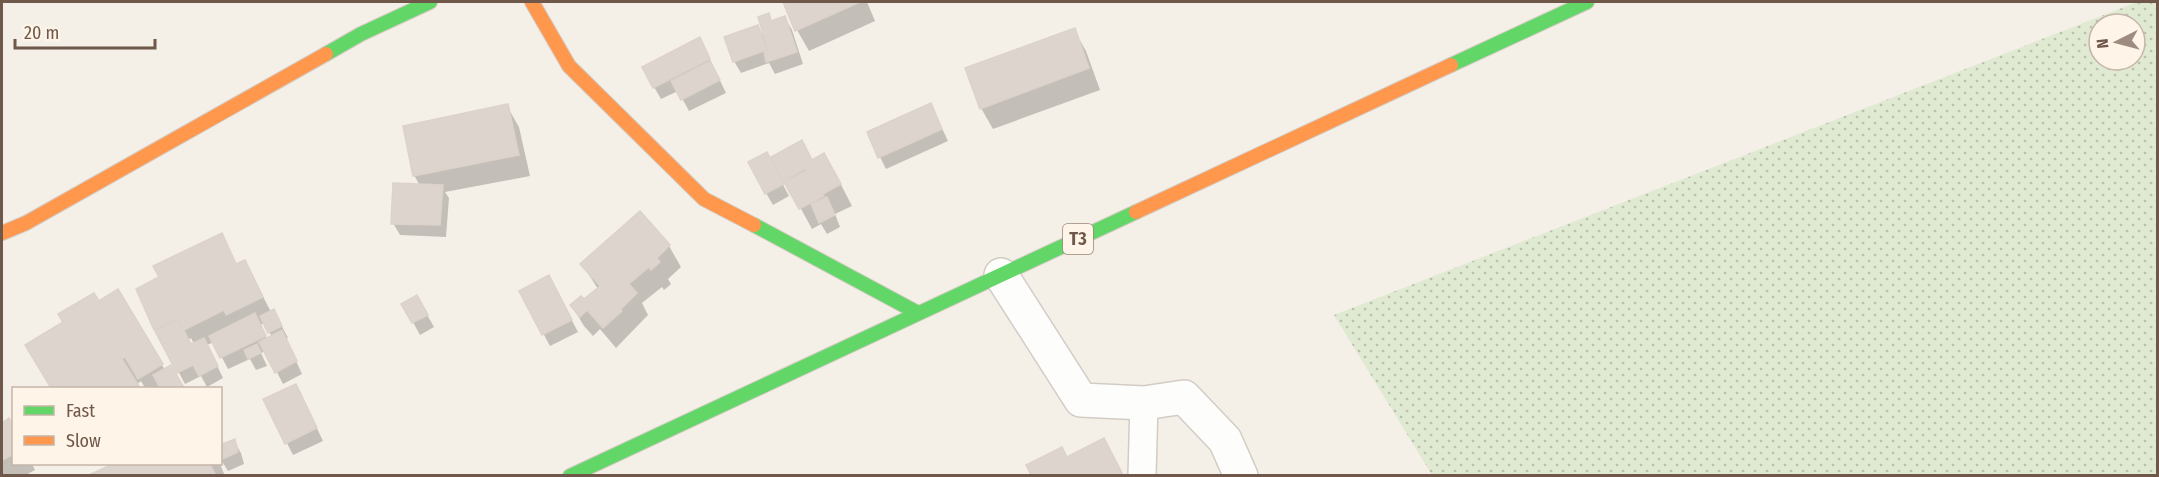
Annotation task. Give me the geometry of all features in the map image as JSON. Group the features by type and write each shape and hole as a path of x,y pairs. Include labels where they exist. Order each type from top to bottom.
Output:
{"main road":[{"path":"2,234 26,223 361,34 430,2"},
{"path":"532,2 569,66 704,199 918,313"},
{"name":"T3","path":"570,476 1587,2"}],"street":[{"path":"1001,275 1082,400 1144,403 1184,397 1225,440 1241,476"}],"lane":[{"path":"1142,476 1144,403"}],"green space":[{"path":"2137,2 2158,2 2157,475 1432,475 1334,315 2087,21 2087,72 2147,72 2147,12 2111,12"}],"building":[{"path":"783,2 860,2 795,31"},
{"path":"769,13 771,21 785,16 797,52 766,62 764,52 768,50 758,17"},
{"path":"758,25 767,50 733,62 724,37"},
{"path":"1075,28 1089,68 980,109 965,68"},
{"path":"700,37 710,59 653,88 642,67"},
{"path":"710,61 720,80 681,100 671,81"},
{"path":"931,103 942,129 878,158 867,132"},
{"path":"508,104 519,155 413,176 403,126"},
{"path":"802,140 812,160 824,153 841,184 799,209 784,182 806,171 805,169 783,181 771,157"},
{"path":"767,152 784,184 765,194 748,162"},
{"path":"393,183 443,185 440,225 391,224"},
{"path":"827,197 835,215 819,223 811,204"},
{"path":"640,211 670,245 657,258 660,262 651,270 649,267 629,284 637,293 603,328 587,310 580,317 570,305 581,296 584,299 600,286 580,264"},
{"path":"222,233 236,264 245,260 263,297 226,315 224,310 184,330 178,318 154,330 136,289 159,277 153,266"},
{"path":"549,275 572,320 542,335 519,291"},
{"path":"118,289 163,364 138,379 125,357 122,359 139,387 50,387 25,345 63,322 58,314 94,293 99,301"},
{"path":"417,295 428,315 412,323 401,304"},
{"path":"274,309 282,326 268,333 260,316"},
{"path":"255,313 266,336 220,358 209,336"},
{"path":"178,319 191,344 204,338 218,366 199,376 193,365 177,373 155,331"},
{"path":"282,330 297,361 275,373 259,342"},
{"path":"257,344 261,353 248,359 244,350"},
{"path":"171,365 183,387 159,387 153,375"},
{"path":"296,384 317,428 285,444 263,399"},
{"path":"9,418 12,423 12,455 2,460 2,423"},
{"path":"1104,438 1122,473 1117,476 1029,476 1031,475 1026,465 1062,447 1067,457"},
{"path":"235,439 238,452 222,459 222,444"},
{"path":"111,465 210,465 216,476 87,476"}],"traffic: fast":[{"path":"326,54 361,34 430,2"},
{"path":"1451,65 1587,2"},
{"path":"570,476 1136,212"},
{"path":"754,225 918,313"}],"traffic: slow":[{"path":"532,2 569,66 704,199 754,225"},
{"path":"2,233 26,223 326,54"},
{"path":"1136,212 1451,65"}]}
